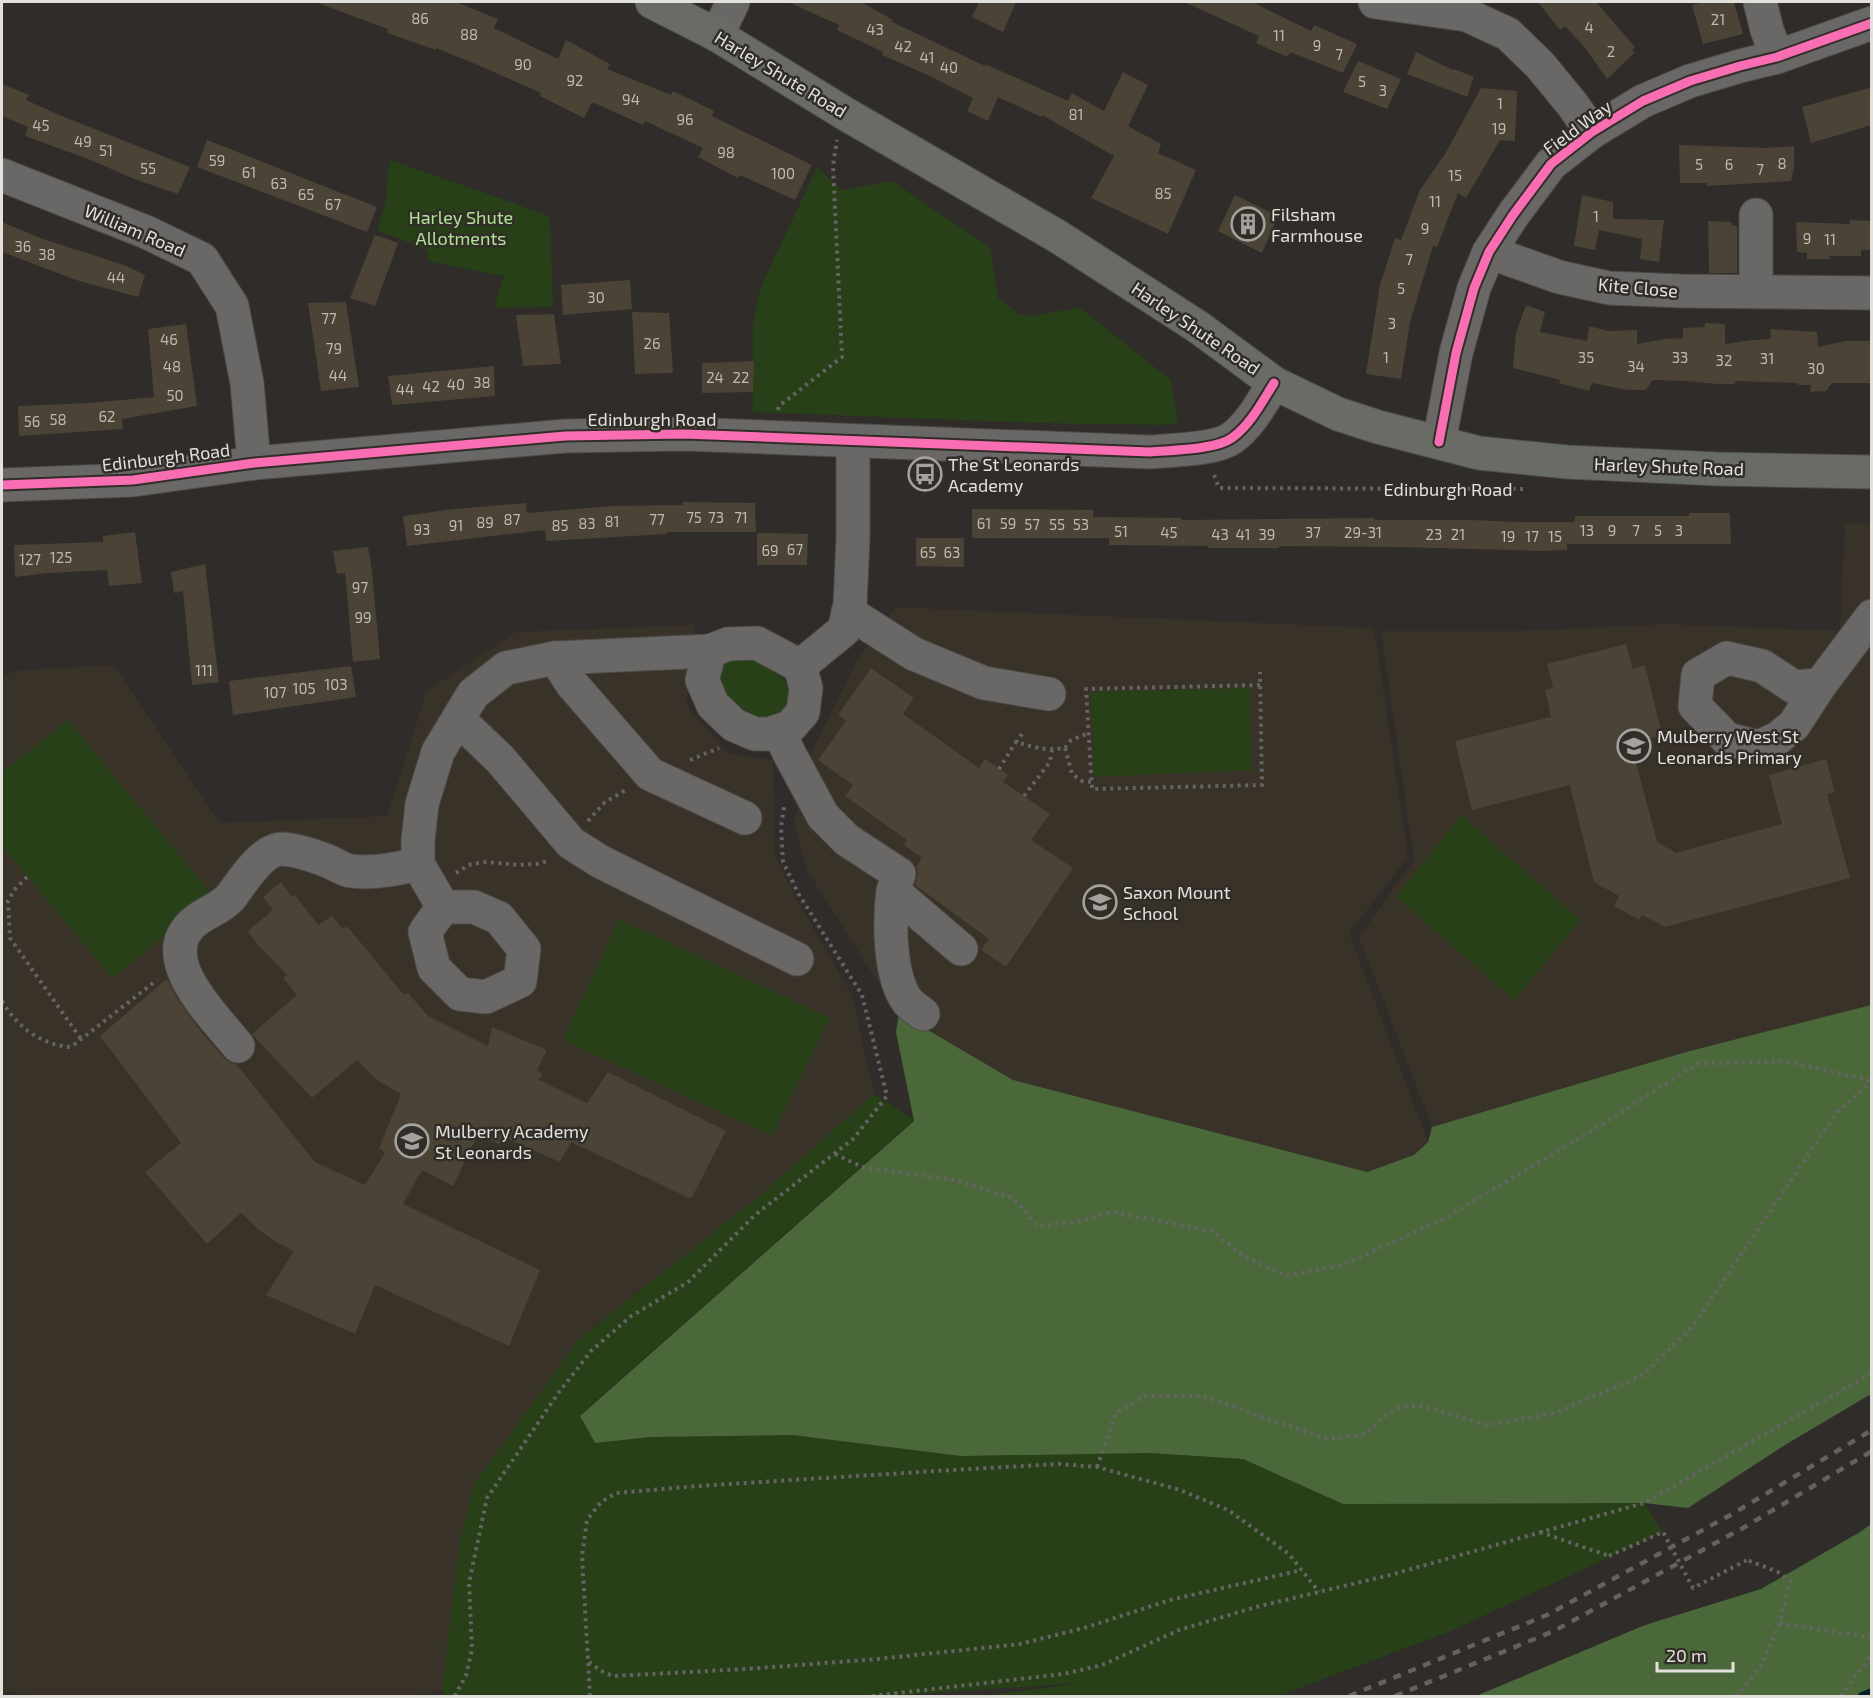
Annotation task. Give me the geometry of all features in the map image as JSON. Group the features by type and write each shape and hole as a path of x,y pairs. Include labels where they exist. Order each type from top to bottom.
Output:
{"main road":[{"name":"Harley Shute Road","path":"652,2 717,35 849,116 1057,236 1198,327 1274,383 1338,414 1378,427 1479,453 1567,462 1718,469 1872,472"}],"street":[{"path":"717,35 733,2"},
{"path":"1375,2 1467,15 1508,34 1540,65 1592,132"},
{"path":"1760,2 1777,57"},
{"name":"Field Way","path":"1439,442 1456,353 1474,288 1489,252 1551,164 1592,132 1643,101 1690,81 1777,57 1872,23"},
{"name":"William Road","path":"2,175 146,232 202,259 232,306 247,383 254,463"},
{"path":"1756,215 1756,291"},
{"name":"Kite Close","path":"1489,252 1558,277 1609,288 1872,293"},
{"name":"Edinburgh Road","path":"2,485 133,480 254,463 565,436 684,434 1150,452 1204,447 1231,439 1252,417 1274,383"},
{"path":"800,666 844,630 848,612 853,538 853,441"},
{"path":"848,612 914,654 974,679 984,683 1049,694"},
{"path":"1820,685 1872,616"},
{"path":"443,907 418,864 422,804 438,752 473,694 506,668 555,658 710,651 728,644 757,643 800,666 806,688 803,712 790,727 769,734 755,734 734,724 712,705 702,680 710,651"},
{"path":"555,658 572,684 650,774 745,818"},
{"path":"459,720 500,759 571,843 601,862 796,959"},
{"path":"779,730 823,816 847,840 899,874 893,891 891,907 895,968 908,1002 923,1014"},
{"path":"238,1046 196,994 184,974 181,961 181,940 189,926 202,916 227,903 256,862 279,849 310,854 349,871 390,870 418,864"},
{"path":"893,891 961,949"}],"path":[{"path":"776,438 778,406 842,357 833,165 837,141 849,116"},
{"path":"1260,672 1262,785 1092,789 1086,688 1260,685"},
{"path":"1016,742 1037,749 1052,750 1065,748 1071,740 1089,733"},
{"path":"999,769 1022,734"},
{"path":"1065,748 1072,774 1082,781 1092,782"},
{"path":"1024,796 1050,762 1052,750"},
{"path":"455,1696 466,1676 472,1650 469,1583 487,1498 559,1392 592,1350 630,1317 688,1282 755,1215 854,1139 887,1096 862,995 798,893 783,862 781,827 785,804"},
{"path":"27,877 14,890 8,901 10,938 81,1039"},
{"path":"2,1001 8,1011 32,1035 55,1046 71,1047 181,961"},
{"path":"835,1154 862,1167 956,1180 1013,1198 1037,1226 1076,1222 1112,1212 1212,1231 1244,1256 1286,1276 1343,1265 1443,1219 1590,1132 1697,1064 1785,1060 1871,1081"},
{"path":"1097,1467 1116,1413 1144,1396 1202,1396 1328,1438 1366,1434 1384,1417 1400,1407 1421,1406 1488,1425 1555,1413 1643,1375 1693,1326 1837,1112 1871,1081"},
{"path":"872,1696 1063,1674 1102,1665 1179,1630 1256,1608 1390,1575 1644,1503 1872,1373"},
{"path":"590,1696 582,1556 587,1520 601,1502 616,1493 1060,1464 1097,1467 1180,1490 1228,1510 1289,1554 1319,1592"},
{"path":"1540,1532 1609,1556 1663,1532 1693,1588 1747,1560 1778,1572 1790,1581 1780,1623 1761,1666 1736,1696"},
{"path":"588,1662 613,1676 867,1660 1020,1644 1084,1628 1170,1599 1302,1570"},
{"path":"1780,1623 1872,1638"},
{"path":"1841,1696 1872,1654"}],"shaded area":[{"name":"Mulberry West St Leonards Primary","path":"1845,523 1871,523 1871,1005 1686,1052 1432,1127 1359,937 1414,860 1381,631 1516,631 1666,624 1840,631"},
{"name":"Saxon Mount School","path":"895,607 1374,628 1408,857 1349,933 1428,1142 1414,1155 1366,1172 1013,1080 896,1011 808,872 794,823 807,761 856,662"},
{"name":"Mulberry Academy St Leonards","path":"694,625 686,705 728,753 773,760 775,856 852,995 874,1094 769,1188 578,1339 459,1546 442,1690 417,1696 39,1696 2,1691 2,675 22,670 114,665 220,823 387,816 427,691 516,632"}],"green space":[{"name":"Harley Shute Allotments","path":"391,160 550,216 553,307 494,308 504,276 427,261 429,251 377,230 386,202 388,169"},
{"path":"817,167 842,190 892,181 990,248 998,298 1019,314 1029,316 1080,308 1171,380 1178,423 1163,425 1036,423 753,412 753,326 760,289"},
{"path":"748,655 778,673 788,689 789,699 785,709 776,720 760,720 728,704 718,679 720,673 731,659"},
{"path":"1250,688 1252,770 1094,777 1091,692"},
{"path":"68,720 214,897 112,978 2,846 2,772"},
{"path":"1461,815 1581,920 1514,1000 1396,897"},
{"path":"619,919 830,1018 772,1136 563,1040"},
{"path":"1871,1005 1871,1394 1785,1445 1688,1508 1644,1503 1343,1504 1243,1459 1150,1453 961,1456 792,1435 651,1437 595,1443 580,1416 914,1121 896,1032 899,1013 1013,1080 1367,1172 1414,1155 1428,1142 1432,1127 1686,1052"},
{"path":"874,1094 914,1120 580,1415 595,1443 651,1437 792,1435 961,1456 1149,1453 1243,1459 1343,1504 1644,1503 1663,1532 1451,1631 1278,1696 982,1696 1082,1683 886,1696 445,1696 442,1690 459,1546 474,1484 579,1339 758,1197"},
{"path":"1871,1524 1871,1696 1476,1696 1645,1625 1761,1589"}],"building":[{"path":"320,2 456,2 498,19 494,28 558,59 566,40 610,64 607,69 671,95 673,91 714,111 712,116 812,165 795,200 740,175 738,178 698,157 703,148 645,121 643,125 592,102 584,118 540,96 541,93 478,65 436,48 436,50 387,33 388,29 320,4"},
{"path":"788,2 861,2 893,20 892,22 985,66 985,64 1068,101 1072,93 1104,111 1123,72 1148,85 1128,126 1161,144 1158,153 1196,170 1168,234 1091,198 1114,156 1042,115 1041,117 998,97 988,121 967,111 973,98 882,55 883,52 837,30 839,25"},
{"path":"979,2 1016,2 1003,32 972,17"},
{"path":"1184,2 1252,2 1311,31 1314,25 1357,44 1343,73 1290,52 1287,57 1256,43 1259,36"},
{"path":"1538,2 1596,2 1635,47 1632,50 1635,52 1607,79 1585,48 1565,26 1560,30"},
{"path":"1704,2 1734,2 1743,34 1703,44 1692,5"},
{"path":"1416,52 1453,70 1474,77 1467,97 1407,74"},
{"path":"1358,61 1401,79 1387,109 1343,92"},
{"path":"2,84 29,95 26,100 57,114 190,167 178,194 25,136 28,127 2,116"},
{"path":"1872,87 1872,125 1811,143 1802,107"},
{"path":"1481,88 1517,91 1515,141 1500,140 1466,198 1458,193 1437,247 1433,246 1410,322 1401,379 1366,374 1380,285 1395,238 1401,240 1420,190 1445,154"},
{"path":"207,140 377,207 367,232 197,167"},
{"path":"1679,145 1767,148 1794,146 1794,168 1791,181 1707,186 1707,183 1680,183"},
{"name":"Filsham Farmhouse","path":"1235,195 1278,216 1262,253 1218,231"},
{"path":"1582,195 1613,202 1613,219 1664,220 1659,262 1640,259 1642,239 1599,230 1595,250 1574,246"},
{"path":"1850,220 1872,221 1872,250 1861,250 1861,256 1829,256 1830,259 1807,259 1807,253 1797,252 1796,222 1850,224"},
{"path":"1708,221 1731,222 1732,225 1737,226 1737,273 1709,273"},
{"path":"2,222 40,238 127,266 145,275 138,297 76,280 2,252"},
{"path":"375,235 398,243 375,306 350,298"},
{"path":"630,280 632,309 563,315 561,285"},
{"path":"346,302 359,387 321,391 308,303"},
{"path":"1526,305 1545,312 1540,332 1587,341 1589,326 1608,331 1637,330 1637,344 1683,338 1683,328 1705,327 1705,323 1725,324 1725,344 1771,339 1770,329 1817,332 1818,347 1845,341 1872,341 1872,383 1832,383 1826,391 1810,392 1811,385 1798,385 1798,383 1736,381 1734,384 1718,384 1653,380 1646,390 1628,390 1592,383 1589,391 1559,383 1560,380 1513,368 1516,333"},
{"path":"632,312 669,313 673,373 635,374"},
{"path":"554,314 561,364 523,366 516,315"},
{"path":"186,324 197,406 122,419 123,429 19,436 18,406 154,397 148,329"},
{"path":"754,361 753,392 702,393 702,363"},
{"path":"494,366 495,396 392,405 388,376"},
{"path":"683,502 755,503 756,532 667,532 667,534 546,541 545,530 407,546 403,516 526,503 527,513 612,506 683,505"},
{"path":"972,509 1093,510 1093,517 1181,518 1181,520 1375,518 1375,520 1520,522 1575,522 1575,516 1689,516 1689,513 1730,513 1731,544 1567,544 1567,550 1544,551 1398,547 1208,548 1208,546 1109,545 1109,538 972,538"},
{"path":"135,532 142,583 109,586 107,570 15,577 14,545 103,542 103,536"},
{"path":"757,533 808,534 807,565 757,565"},
{"path":"916,538 964,538 964,567 916,566"},
{"path":"368,547 380,659 353,662 345,573 337,574 333,551"},
{"path":"205,564 219,682 192,685 183,591 174,593 171,572"},
{"path":"1626,644 1633,669 1645,665 1662,735 1631,743 1657,842 1676,853 1782,824 1769,775 1826,759 1835,792 1827,794 1850,878 1665,927 1642,915 1639,920 1614,906 1619,896 1594,882 1570,785 1472,810 1455,741 1551,717 1545,690 1553,688 1547,664"},
{"path":"351,666 356,697 233,715 229,681"},
{"path":"871,668 914,698 903,714 979,768 985,759 1008,775 1003,782 1050,814 1031,840 1073,868 1006,967 981,950 989,939 915,885 918,873 916,867 922,858 904,845 907,840 845,796 853,785 818,760 846,721 838,715"},
{"path":"281,882 292,897 295,895 318,925 332,916 343,929 347,926 404,995 408,993 428,1016 488,1046 492,1027 547,1050 537,1070 543,1074 539,1080 587,1103 608,1072 726,1131 691,1199 571,1142 560,1162 508,1139 499,1144 478,1134 453,1186 422,1170 403,1204 540,1270 509,1346 375,1285 355,1334 266,1295 294,1251 276,1242 241,1213 207,1244 145,1172 181,1143 100,1036 167,979 178,1000 202,1033 224,1058 236,1064 315,1162 365,1185 385,1153 379,1148 401,1094 377,1080 357,1060 312,1098 252,1034 297,995 283,978 287,975 257,944 248,931 273,910 263,897"}],"waterway":[{"path":"1862,1696 1872,1692"}],"railway":[{"path":"1349,1696 1547,1615 1734,1513 1872,1430"},
{"path":"1395,1696 1554,1631 1743,1528 1872,1451"}],"cycle path":[{"path":"1439,442 1456,353 1474,288 1489,252 1551,164 1592,132 1643,101 1690,81 1777,57 1872,23"},
{"path":"2,485 133,480 254,463 565,436 684,434 1150,452 1181,450 1215,445 1232,438 1250,419 1274,383"}],"place":[{"name":"Filsham Farmhouse","path":"1248,224"},
{"name":"The St Leonards Academy","path":"925,474"},
{"name":"Mulberry West St Leonards Primary","path":"1634,746"},
{"name":"Saxon Mount School","path":"1100,902"},
{"name":"Mulberry Academy St Leonards","path":"412,1141"}]}
